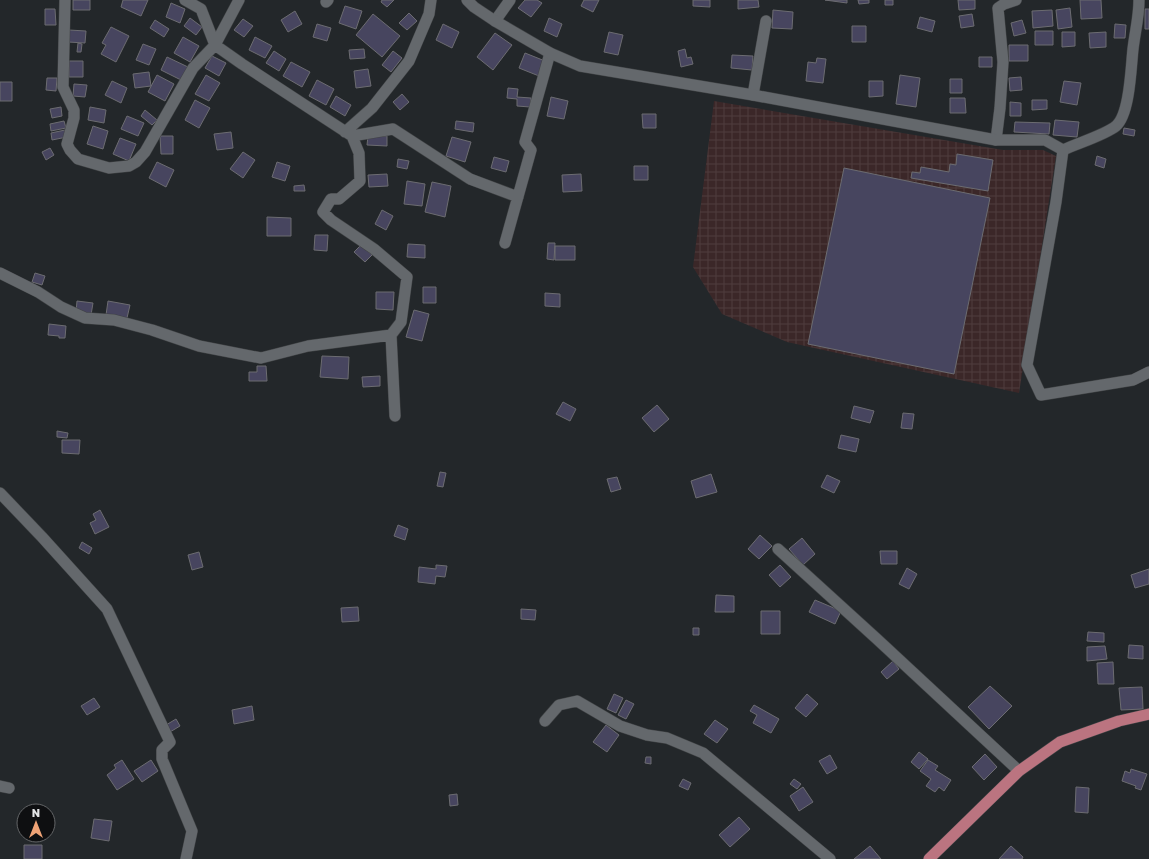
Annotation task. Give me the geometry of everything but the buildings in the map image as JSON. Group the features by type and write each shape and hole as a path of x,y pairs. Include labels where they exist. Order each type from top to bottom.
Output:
{"main road":[{"path":"929,859 1019,771 1060,742 1120,721 1149,714"}],"street":[{"path":"65,0 63,87 74,110 74,118 67,144 78,159 110,168 129,166 136,162 145,152 193,68 215,45 239,0"},
{"path":"184,0 201,10 215,45 349,134 359,153 360,181 339,199 331,199 323,212 331,220 374,249 407,276 401,322 391,335 395,416"},
{"path":"349,134 372,108 409,61 429,14 430,0"},
{"path":"467,0 474,7 495,21 550,53 580,66 753,95 996,140 1045,140 1063,150"},
{"path":"495,21 510,0"},
{"path":"996,140 1003,62 997,4 1004,4 1016,0"},
{"path":"1063,150 1107,132 1118,125 1124,112 1130,88 1133,48 1139,14 1139,0"},
{"path":"753,95 766,21"},
{"path":"505,243 531,150 525,142 550,53"},
{"path":"349,134 393,129 470,179 518,197"},
{"path":"1063,150 1056,202 1027,365 1041,394 1133,380 1149,372"},
{"path":"0,273 38,292 61,307 85,318 114,320 152,330 199,346 260,358 308,346 391,335"},
{"path":"0,493 42,537 107,610 170,742 162,750 162,759 192,831 186,859"},
{"path":"778,550 878,640 1019,771"},
{"path":"545,721 559,705 577,701 620,726 647,735 667,738 703,753 830,859"}],"shaded area":[{"path":"714,101 1003,150 1043,150 1056,156 1019,393 787,342 722,314 693,267"}]}
